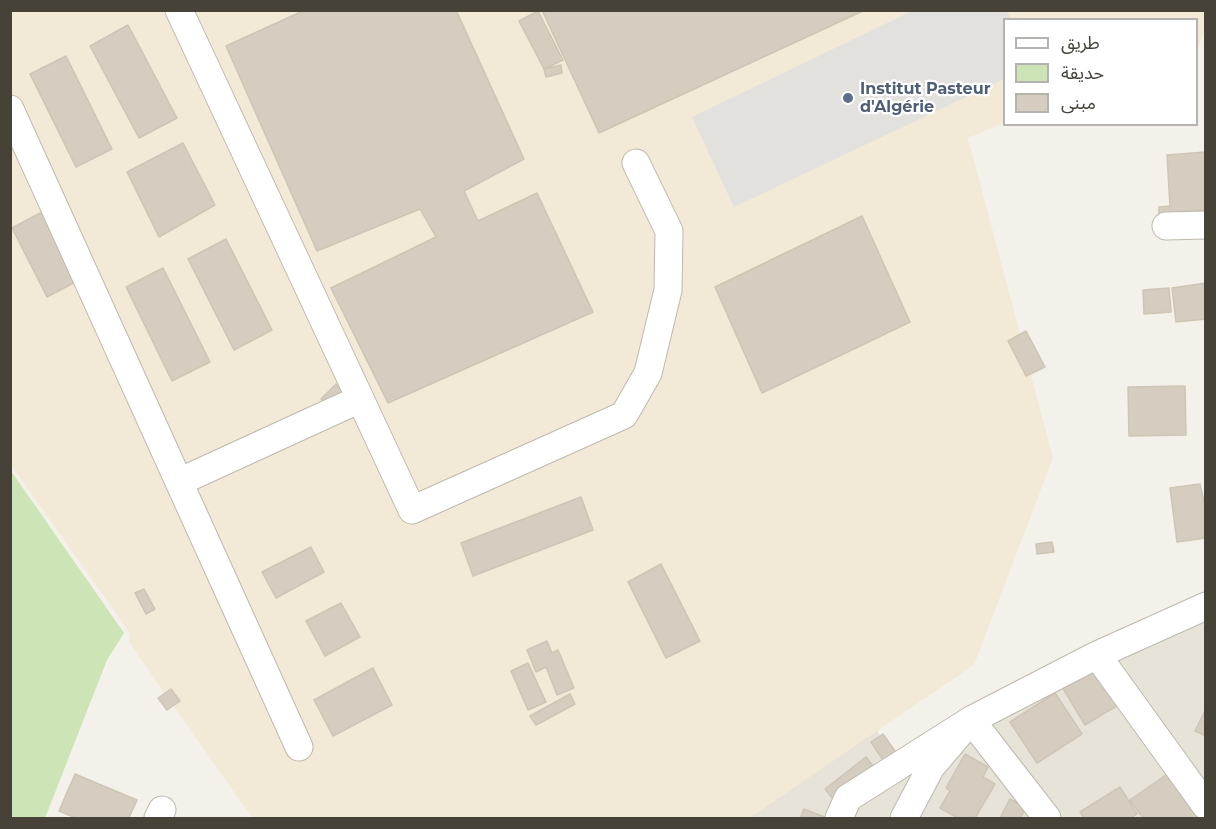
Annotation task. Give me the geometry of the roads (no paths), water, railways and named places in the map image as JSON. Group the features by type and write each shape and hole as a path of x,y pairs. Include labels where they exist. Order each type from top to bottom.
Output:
{"street":[{"path":"179,10 412,510 624,415 648,373 668,290 669,231 636,163"},
{"path":"10,109 299,747"},
{"path":"1166,226 1206,225"},
{"path":"179,482 360,399"},
{"path":"839,819 848,798 971,720 1097,655 1206,606"},
{"path":"1097,655 1206,806"},
{"path":"904,819 931,767 971,720"},
{"path":"971,720 1047,819"}],"place":[{"name":"Institut Pasteur d'Algérie","path":"848,98"}]}
